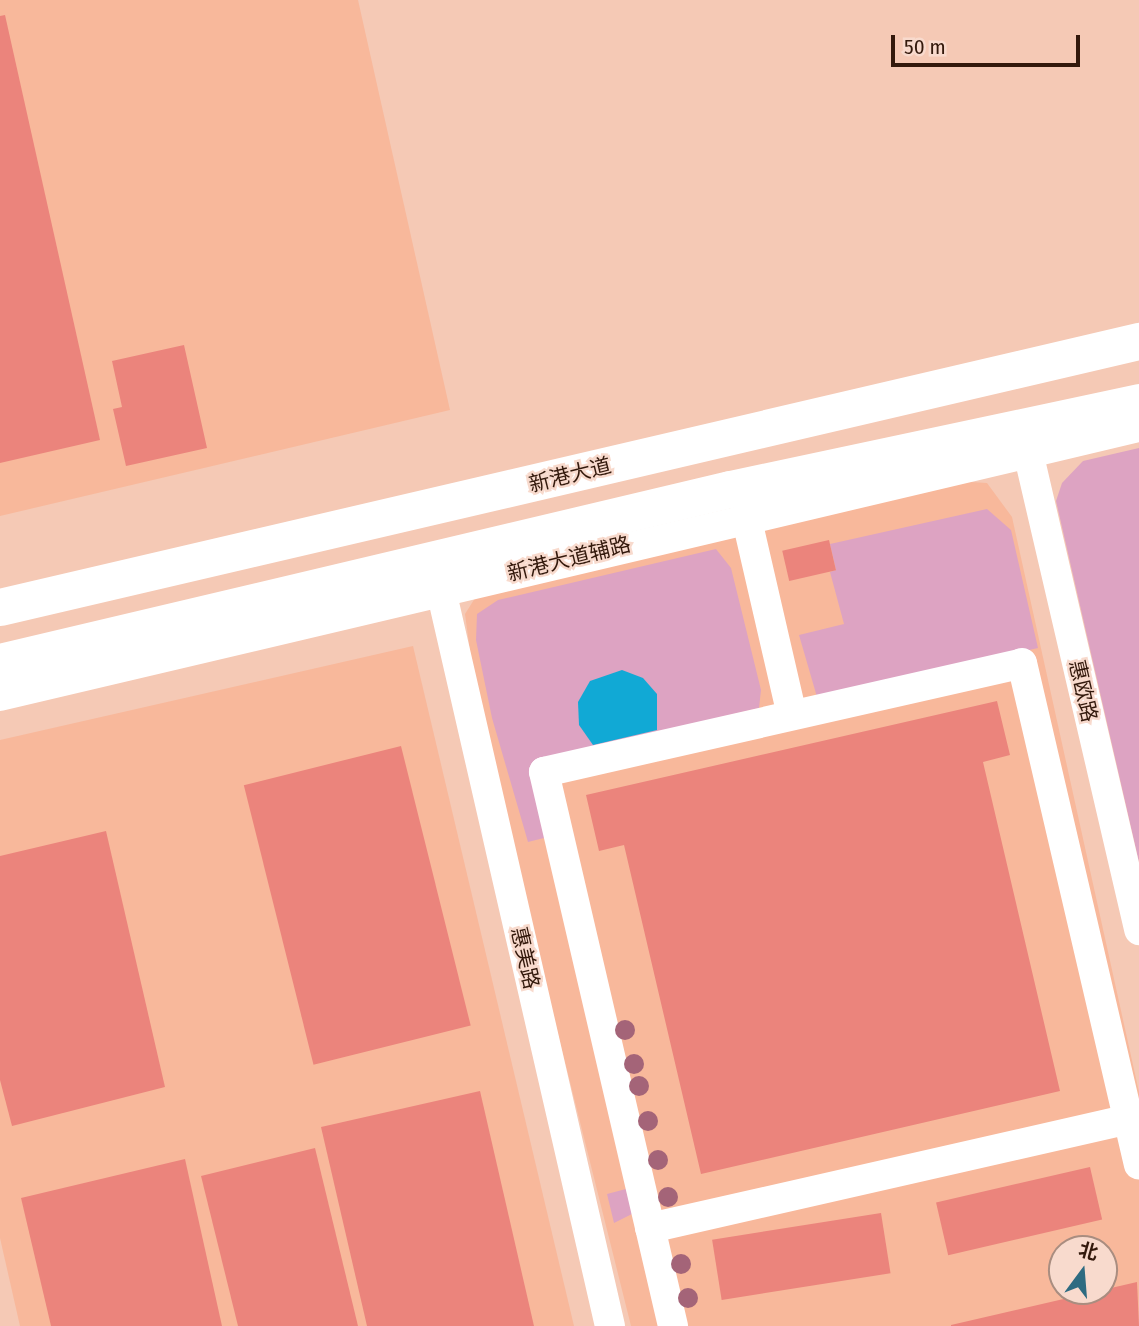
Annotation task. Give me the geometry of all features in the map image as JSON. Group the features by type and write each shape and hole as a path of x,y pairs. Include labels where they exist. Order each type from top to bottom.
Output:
{"main road":[{"name":"新港大道","path":"0,607 1139,341"},
{"path":"0,662 730,489 1139,402"}],"street":[{"name":"新港大道辅路","path":"0,696 746,516 1139,427"},
{"name":"惠欧路","path":"1028,452 1139,930"},
{"path":"746,516 792,715"},
{"name":"惠美路","path":"441,590 610,1326"},
{"path":"673,1326 544,772 1022,663 1139,1165"},
{"path":"650,1228 1128,1119"}],"shaded area":[{"path":"0,0 358,0 450,410 0,516"},
{"path":"1139,448 1139,862 1056,501 1062,483 1083,461"},
{"path":"954,481 987,483 1012,517 1139,1092 1139,1326 631,1326 479,718 465,614 477,595"},
{"path":"987,509 1011,530 1038,648 817,697 799,635 844,624 830,572 836,570 830,544"},
{"path":"716,549 731,568 761,690 759,708 545,759 548,837 528,842 492,718 476,640 477,614 498,600"},
{"path":"413,646 574,1326 20,1326 0,1238 0,740"},
{"path":"626,1189 632,1214 614,1223 607,1194"}],"water":[{"path":"622,670 643,678 657,694 657,730 593,745 579,725 578,702 590,681"}],"building":[{"path":"5,15 100,440 0,463 0,16"},
{"path":"184,345 207,448 126,466 113,409 122,407 112,361"},
{"path":"829,540 836,570 789,581 782,551"},
{"path":"997,701 1010,755 983,762 1060,1091 701,1174 624,845 599,851 586,795"},
{"path":"401,746 471,1025 313,1065 244,785"},
{"path":"106,831 165,1087 12,1126 0,1080 0,856"},
{"path":"480,1091 534,1326 367,1326 321,1127"},
{"path":"315,1148 358,1326 238,1326 201,1176"},
{"path":"185,1159 222,1326 51,1326 21,1198"},
{"path":"1090,1167 1102,1220 948,1255 936,1203"},
{"path":"881,1213 891,1273 722,1300 712,1240"},
{"path":"1137,1282 1139,1326 951,1326 1048,1303 1048,1305 1118,1305 1118,1286"}]}
